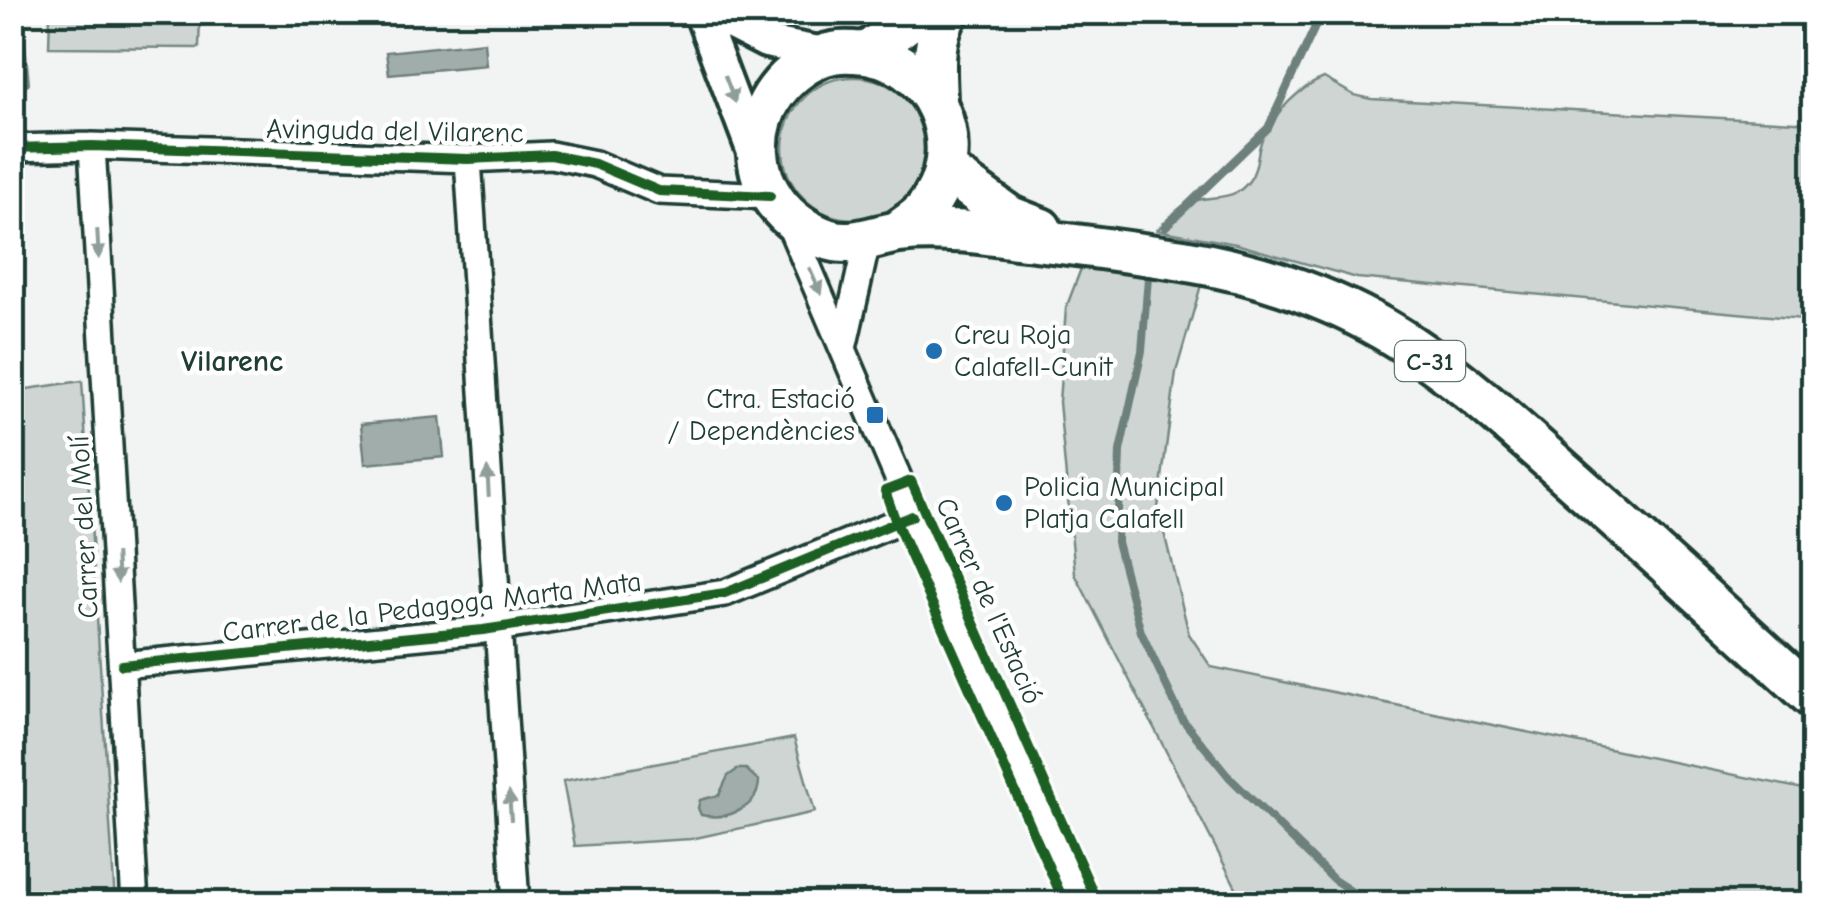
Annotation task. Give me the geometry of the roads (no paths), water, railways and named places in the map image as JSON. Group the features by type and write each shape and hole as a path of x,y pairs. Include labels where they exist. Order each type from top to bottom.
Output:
{"main road":[{"path":"772,193 758,125 772,94 788,75 848,53 920,12"},
{"path":"882,237 924,211 946,170 948,139 936,101 934,56 940,24 948,12"},
{"path":"848,53 887,58 916,75 936,101"},
{"name":"C-31","path":"946,170 1010,218 1098,247"},
{"name":"C-31","path":"772,193 830,240 956,231 1098,247 1202,263 1276,282 1349,311 1408,344 1484,401 1814,698"}],"street":[{"path":"700,12 772,193"},
{"path":"708,12 766,42 848,53"},
{"name":"Avinguda del Vilarenc","path":"12,148 92,146 468,159 550,155 595,164 659,191 772,193"},
{"name":"Carrer del Molí","path":"92,146 135,904"},
{"path":"468,159 516,904"},
{"name":"Carrer de l'Estació","path":"772,193 844,344 912,516 1080,904"},
{"path":"844,344 882,237"},
{"name":"Carrer de la Pedagoga Marta Mata","path":"122,665 499,626 726,593 912,516"}],"waterway":[{"path":"19,12 26,83"},
{"path":"1165,227 1268,128 1322,12"},
{"path":"1148,278 1142,351 1120,451 1117,542 1141,632 1182,719 1230,778 1334,880 1371,904"}],"place":[{"name":"Creu Roja Calafell-Cunit","path":"934,351"},
{"name":"Ctra. Estació / Dependències","path":"875,415"},
{"name":"Policia Municipal Platja Calafell","path":"1004,503"}],"district":[{"name":"Vilarenc","path":"232,361"}]}
